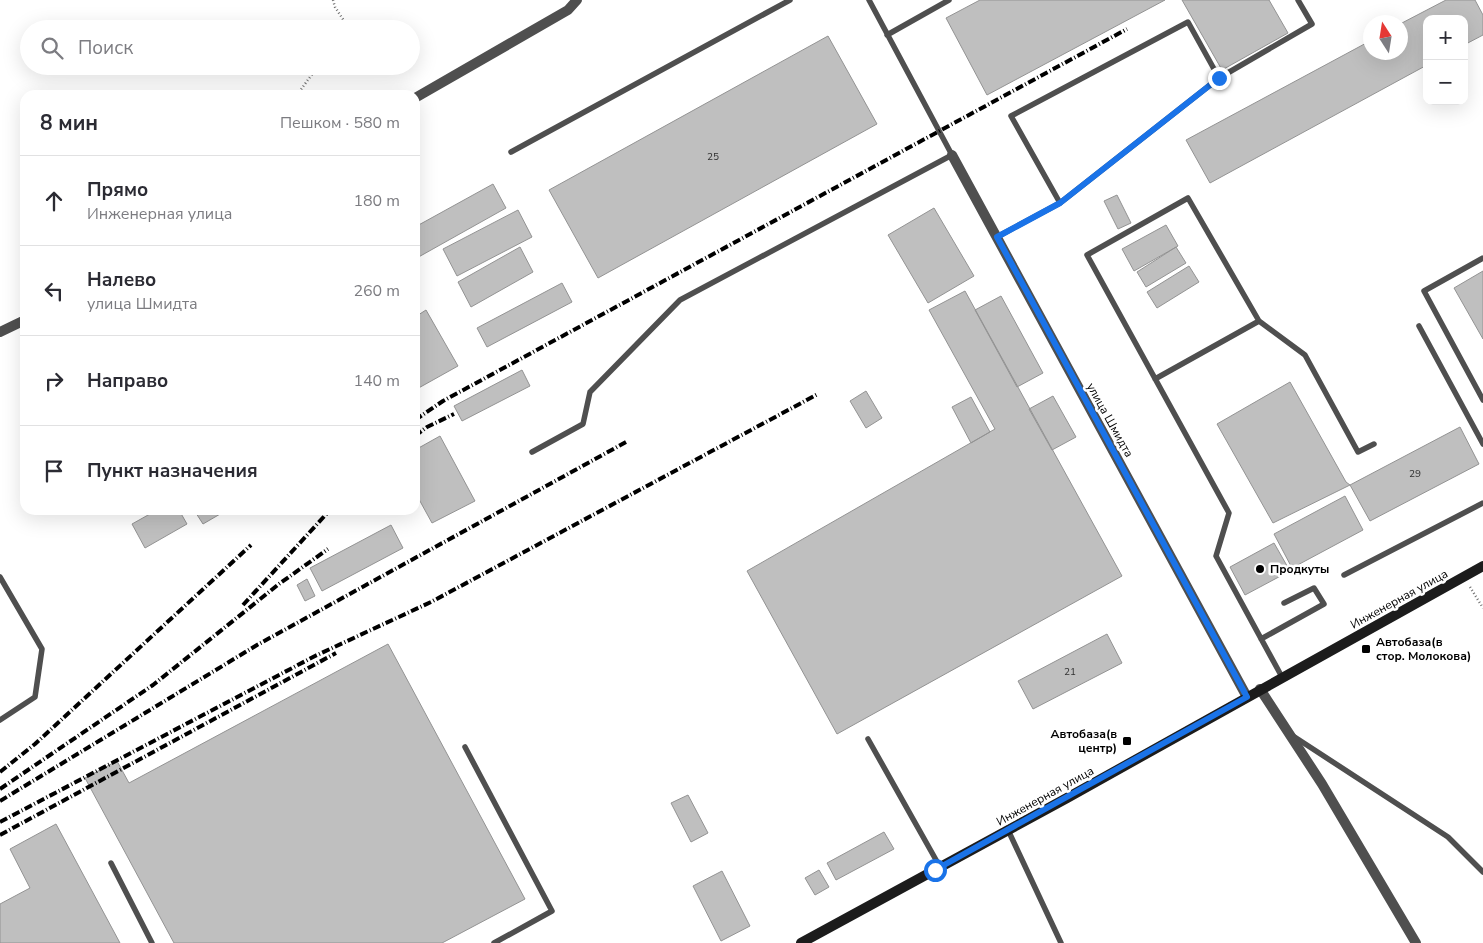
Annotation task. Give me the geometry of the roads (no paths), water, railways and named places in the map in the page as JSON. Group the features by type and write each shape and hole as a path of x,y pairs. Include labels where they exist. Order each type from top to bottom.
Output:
{"street":[{"path":"420,95 568,10 577,0"},
{"name":"улица Шмидта","path":"952,155 1247,697"},
{"path":"0,332 20,322"},
{"name":"Инженерная улица","path":"801,943 1483,566"},
{"path":"1260,689 1291,735 1416,943"}],"lane":[{"path":"511,152 790,0"},
{"path":"532,452 583,424 590,392 680,300 952,155 869,0"},
{"path":"887,35 949,0"},
{"path":"997,237 1060,203 1219,78 1312,24 1298,0"},
{"path":"1060,203 1011,116 1188,22 1219,78"},
{"path":"1282,677 1216,556 1229,513 1088,255 1188,198 1259,321 1305,354 1358,452 1374,444"},
{"path":"1483,258 1424,291 1483,400"},
{"path":"1155,378 1259,321"},
{"path":"1419,326 1483,444"},
{"path":"1344,575 1483,503"},
{"path":"0,578 42,649 35,697 0,720"},
{"path":"1261,639 1324,604 1314,588 1284,603"},
{"path":"1291,735 1448,837 1483,872"},
{"path":"868,739 940,867"},
{"path":"465,747 552,911 494,943"},
{"path":"1008,830 1061,943"},
{"path":"111,863 152,943"}],"railway":[{"path":"420,417 443,401 1127,29"},
{"path":"0,822 315,656 431,602 818,394"},
{"path":"420,432 454,414"},
{"path":"0,801 257,645 626,442"},
{"path":"243,605 325,515"},
{"path":"0,772 35,744 251,545"},
{"path":"0,789 153,685 279,584 328,549"},
{"path":"0,835 336,653"}],"place":[{"name":"Продкуты","path":"1260,569"},
{"name":"Автобаза(в стор. Молокова)","path":"1366,649"},
{"name":"Автобаза(в центр)","path":"1127,741"}]}
